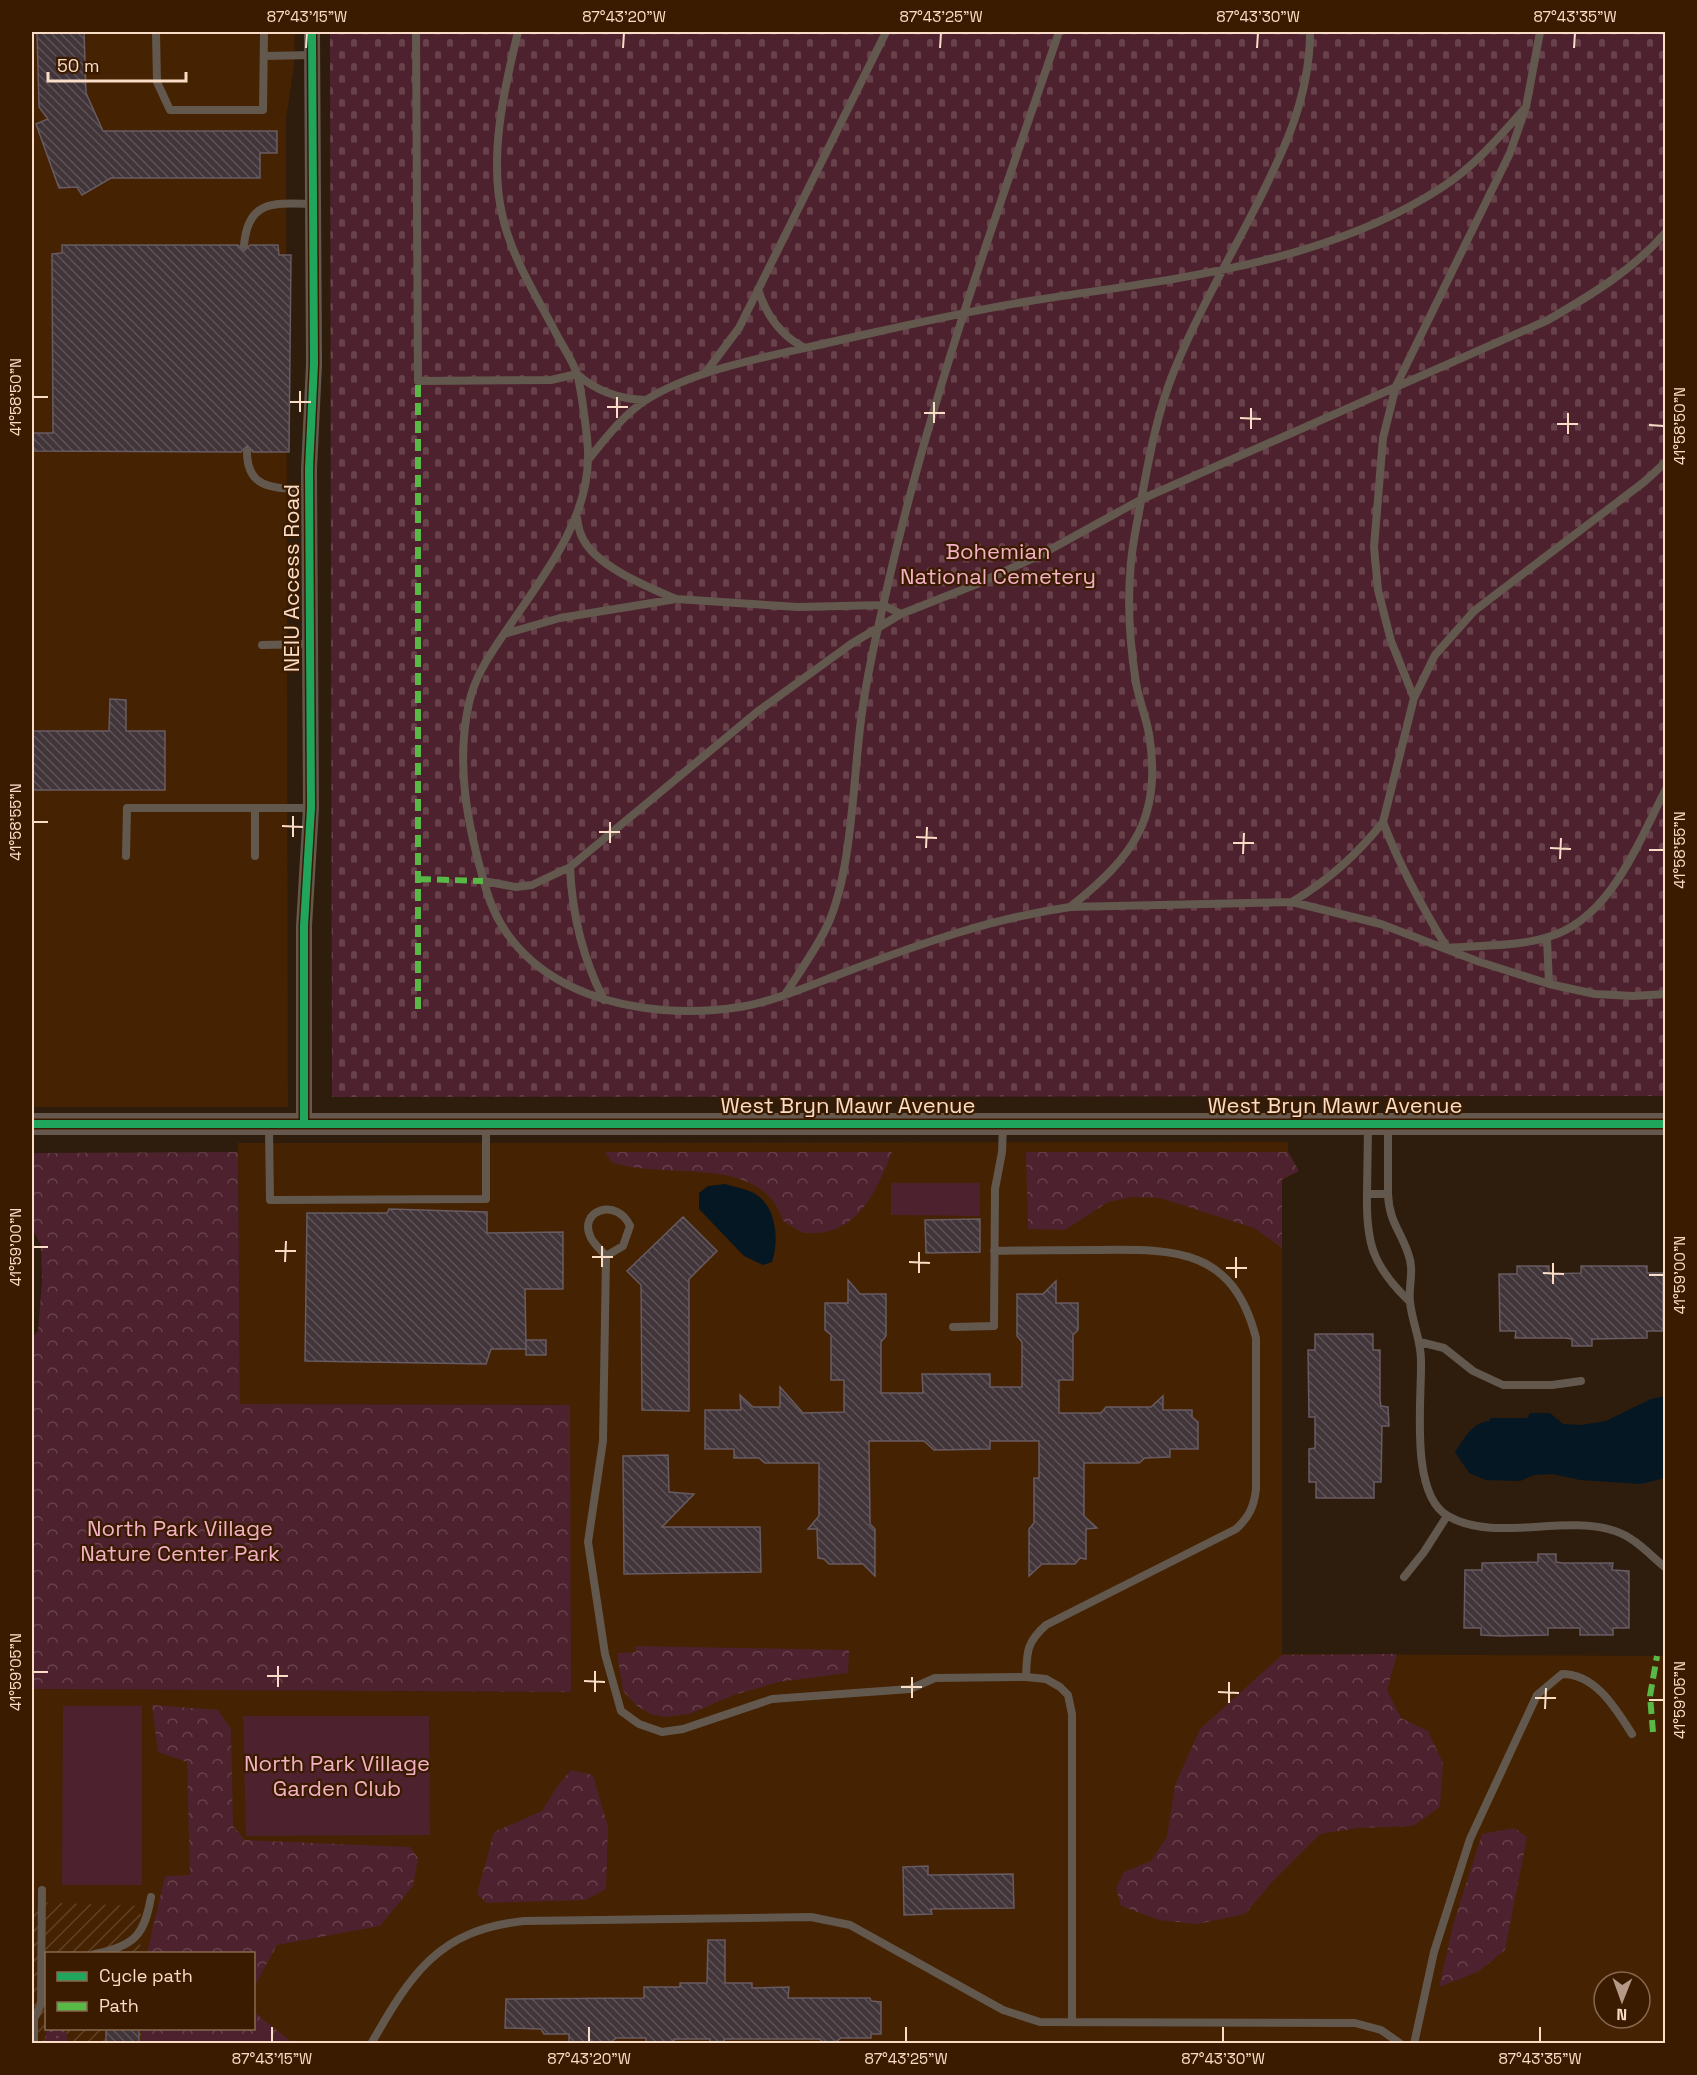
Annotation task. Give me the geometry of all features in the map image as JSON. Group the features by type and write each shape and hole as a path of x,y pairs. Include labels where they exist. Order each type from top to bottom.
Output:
{"street":[{"name":"NEIU Access Road","path":"304,1124 304,926 311,808 309,489 314,364 312,32"},
{"name":"West Bryn Mawr Avenue","path":"32,1124 1378,1122 1665,1124"}],"lane":[{"path":"156,32 157,82 170,110 263,110 264,32"},
{"path":"416,32 418,381 551,380 577,374"},
{"path":"518,32 509,68 499,139 498,186 503,218 515,254 577,374 588,460 577,518 546,572 482,666 470,699 463,736 462,777 470,826 483,881 490,904 505,929 528,957 565,985 604,1000 668,1012 706,1011 744,1007 904,950 990,923 1070,907 1292,902 1381,924 1477,961 1549,984 1595,994 1634,996 1665,994"},
{"path":"705,373 739,328 886,32"},
{"path":"786,993 828,924 837,899 843,872 861,716 883,605 917,460 962,312 1059,32"},
{"path":"1070,907 1105,879 1129,851 1147,813 1153,786 1149,732 1136,685 1129,624 1134,543 1142,500 1173,373 1284,150 1303,99 1310,59 1310,32"},
{"path":"1414,698 1391,641 1378,591 1374,547 1376,492 1383,438 1396,386 1505,162 1526,107 1540,32"},
{"path":"264,56 312,56"},
{"path":"588,460 608,435 645,400 705,373 962,312 1223,270 1306,248 1387,219 1445,186 1480,158 1526,107"},
{"path":"244,245 246,227 261,208 284,203 313,204"},
{"path":"483,881 516,886 532,885 570,867 757,712 880,625 1042,554 1142,500 1567,309 1596,292 1635,263 1665,232"},
{"path":"758,289 763,304 780,330 790,341 805,348"},
{"path":"577,374 589,385 614,396 645,400"},
{"path":"247,452 250,472 256,481 269,486 309,489"},
{"path":"1292,902 1340,869 1359,852 1383,822 1414,698 1435,655 1474,611 1644,482 1665,462"},
{"path":"577,518 582,538 592,550 641,584 676,599"},
{"path":"504,634 560,618 676,599 798,607 883,605 901,614"},
{"path":"262,645 310,644"},
{"path":"1447,948 1547,938 1572,928 1588,916 1605,897 1625,866 1665,789"},
{"path":"126,856 127,808 311,808"},
{"path":"255,808 255,856"},
{"path":"1383,822 1397,859 1418,902 1447,948"},
{"path":"570,867 572,901 578,934 588,968 604,1000"},
{"path":"1547,938 1549,984"},
{"path":"952,1327 994,1326 995,1189 1002,1152 1003,1122"},
{"path":"1378,1122 1367,1194 1367,1232 1371,1249 1381,1270 1409,1301"},
{"path":"1378,1122 1389,1213 1408,1252 1413,1272 1409,1301 1420,1342 1422,1462 1432,1498 1448,1516 1469,1524 1602,1527 1630,1538 1665,1568"},
{"path":"269,1124 270,1200 281,1200 486,1199 486,1124"},
{"path":"1367,1194 1388,1194"},
{"path":"606,1256 623,1246 630,1226 627,1218 619,1212 606,1208 596,1212 590,1219 588,1230 591,1239 606,1256 603,1441 588,1542 605,1654 621,1711 639,1724 662,1732 683,1729 772,1699 910,1689 935,1678 1026,1677 1046,1679 1060,1687 1071,1704 1072,2022"},
{"path":"994,1251 1173,1251 1202,1261 1223,1275 1251,1318 1256,1338 1256,1489 1254,1505 1246,1520 1236,1529 1046,1625 1027,1647 1026,1677"},
{"path":"1420,1342 1444,1348 1473,1371 1503,1385 1552,1385 1581,1381"},
{"path":"1404,1577 1425,1552 1448,1516"},
{"path":"1414,2043 1434,1952 1470,1839 1537,1695 1562,1674 1580,1678 1604,1695 1632,1734"},
{"path":"34,2043 34,2019 41,2004 44,1957 42,1890"},
{"path":"99,1952 131,1943 147,1922 152,1897"},
{"path":"371,2043 413,1978 446,1947 481,1927 524,1921 811,1917 850,1925 1003,2010 1040,2022 1355,2023 1382,2030 1401,2043"}],"shaded area":[{"path":"32,32 295,32 294,65 286,119 288,1107 32,1107"},
{"path":"1288,1142 1288,1152 1299,1171 1282,1180 1282,1654 1665,1656 1665,2043 32,2044 32,1852 34,1851 32,1689 570,1692 570,1405 240,1404 238,1143"},
{"path":"32,1902 141,1906 140,1952 45,1952 45,2030 141,2030 141,2043 32,2044"}],"green space":[{"name":"Bohemian National Cemetery","path":"330,32 1665,32 1665,1096 332,1097"},
{"name":"North Park Village Nature Center Park","path":"238,1152 240,1404 570,1405 571,1692 32,1689 32,1338 38,1331 42,1281 41,1245 32,1228 32,1153"},
{"path":"605,1152 892,1152 872,1195 853,1219 825,1232 805,1233 783,1221 772,1199 755,1185 733,1177 709,1173 632,1167 611,1162"},
{"path":"1026,1152 1288,1152 1299,1171 1282,1179 1282,1248 1254,1228 1160,1198 1133,1197 1108,1202 1065,1230 1028,1229"},
{"path":"891,1183 980,1183 980,1216 891,1215"},
{"path":"635,1646 849,1650 848,1673 778,1682 734,1695 689,1714 665,1717 650,1714 636,1705 623,1691 617,1653 636,1652"},
{"path":"1397,1654 1387,1690 1401,1718 1428,1731 1443,1763 1440,1807 1413,1826 1358,1828 1320,1834 1273,1881 1245,1914 1197,1924 1159,1920 1121,1906 1116,1888 1124,1872 1151,1861 1167,1837 1175,1785 1200,1729 1282,1655"},
{"path":"32,1689 34,1852 32,1852"},
{"path":"152,1705 218,1710 231,1729 233,1826 245,1840 410,1847 418,1858 413,1886 380,1926 277,1945 255,1985 255,1952 147,1952 165,1876 190,1875 187,1762 158,1752"},
{"path":"63,1706 142,1706 142,1885 62,1885"},
{"name":"North Park Village Garden Club","path":"243,1716 429,1716 430,1835 246,1836"},
{"path":"571,1770 593,1775 608,1827 606,1889 586,1900 487,1903 477,1894 494,1832 542,1811 556,1788"},
{"path":"1514,1828 1527,1837 1505,1950 1478,1972 1439,1987 1453,1925 1482,1834"},
{"path":"255,2013 293,2043 141,2043 141,2030 255,2030"},
{"path":"47,2030 63,2030 67,2034 67,2043 44,2043"}],"water":[{"path":"725,1184 754,1193 764,1201 769,1209 776,1236 772,1262 763,1265 744,1256 699,1209 699,1193 708,1186"},
{"path":"1665,1396 1665,1478 1641,1484 1580,1480 1553,1474 1534,1475 1520,1481 1486,1480 1469,1473 1455,1452 1478,1424 1490,1421 1490,1418 1527,1418 1530,1413 1550,1413 1563,1424 1581,1425 1606,1421 1651,1399"}],"building":[{"path":"37,32 84,32 86,93 103,131 277,131 277,153 260,153 260,178 111,178 82,195 77,187 59,188 36,124 48,119 39,107"},
{"path":"62,245 238,245 244,251 250,245 278,245 279,255 291,255 289,452 253,452 247,446 241,452 33,451 33,433 53,433 52,254 62,253"},
{"path":"110,699 126,700 126,731 165,731 165,790 32,790 32,731 109,731"},
{"path":"389,1209 487,1212 487,1233 563,1232 563,1289 525,1289 526,1349 491,1349 486,1364 305,1361 307,1213 387,1213"},
{"path":"683,1217 717,1251 689,1279 689,1411 642,1410 641,1285 627,1271"},
{"path":"980,1219 980,1252 926,1253 925,1220"},
{"path":"1517,1266 1549,1266 1549,1274 1581,1273 1581,1266 1647,1266 1647,1273 1663,1273 1663,1331 1647,1331 1647,1338 1592,1339 1592,1346 1572,1346 1572,1339 1565,1338 1515,1338 1516,1331 1500,1331 1499,1274 1517,1274"},
{"path":"848,1280 860,1294 886,1294 886,1336 881,1342 881,1393 923,1393 922,1374 990,1374 990,1387 1022,1387 1022,1342 1017,1336 1017,1294 1043,1294 1056,1281 1056,1303 1078,1303 1078,1330 1073,1335 1073,1380 1059,1380 1059,1413 1101,1413 1106,1407 1151,1407 1163,1396 1163,1410 1192,1410 1192,1417 1198,1422 1198,1449 1170,1449 1170,1457 1145,1458 1139,1463 1084,1463 1084,1516 1097,1528 1086,1529 1086,1559 1080,1558 1075,1564 1042,1564 1029,1576 1029,1529 1034,1523 1034,1478 1039,1478 1039,1441 990,1441 990,1449 934,1450 924,1441 869,1441 870,1524 875,1529 875,1576 863,1564 829,1564 824,1559 818,1558 817,1529 808,1529 819,1516 819,1463 765,1463 759,1458 734,1458 734,1449 705,1449 705,1410 741,1410 740,1395 753,1407 780,1407 780,1387 803,1413 844,1412 844,1380 831,1380 831,1335 825,1330 825,1303 848,1303"},
{"path":"1315,1334 1373,1334 1373,1350 1380,1350 1380,1400 1381,1406 1388,1407 1389,1426 1382,1426 1381,1482 1374,1482 1374,1498 1316,1498 1316,1482 1309,1482 1309,1449 1315,1448 1315,1417 1309,1417 1308,1350 1315,1350"},
{"path":"526,1340 546,1340 546,1355 526,1355"},
{"path":"668,1455 669,1492 694,1494 662,1527 760,1527 761,1572 624,1574 623,1456"},
{"path":"1538,1554 1556,1554 1556,1562 1563,1563 1613,1563 1612,1570 1629,1571 1629,1628 1613,1628 1613,1635 1580,1635 1580,1628 1548,1628 1548,1635 1501,1636 1481,1635 1481,1628 1464,1628 1465,1570 1482,1570 1482,1563 1538,1562"},
{"path":"928,1866 928,1875 1013,1874 1014,1908 931,1909 932,1914 904,1915 903,1867"},
{"path":"708,1940 725,1940 725,1983 752,1983 752,1988 789,1987 788,1998 870,1998 871,2001 881,2002 881,2034 871,2034 871,2038 841,2038 834,2043 823,2043 820,2039 724,2039 724,2043 710,2043 710,2039 674,2039 674,2043 646,2043 646,2038 616,2038 610,2043 569,2043 569,2034 544,2034 541,2029 505,2028 506,1999 644,1998 644,1987 680,1987 680,1983 707,1983"},
{"path":"106,2030 139,2030 139,2043 106,2043"}],"marked path":[{"path":"418,381 418,1009"},
{"path":"419,879 483,881"},
{"path":"1653,1732 1650,1696 1657,1656"}],"cycle path":[{"path":"304,1124 304,926 311,808 309,469 314,364 312,32"},
{"path":"32,1124 1666,1124"}]}
